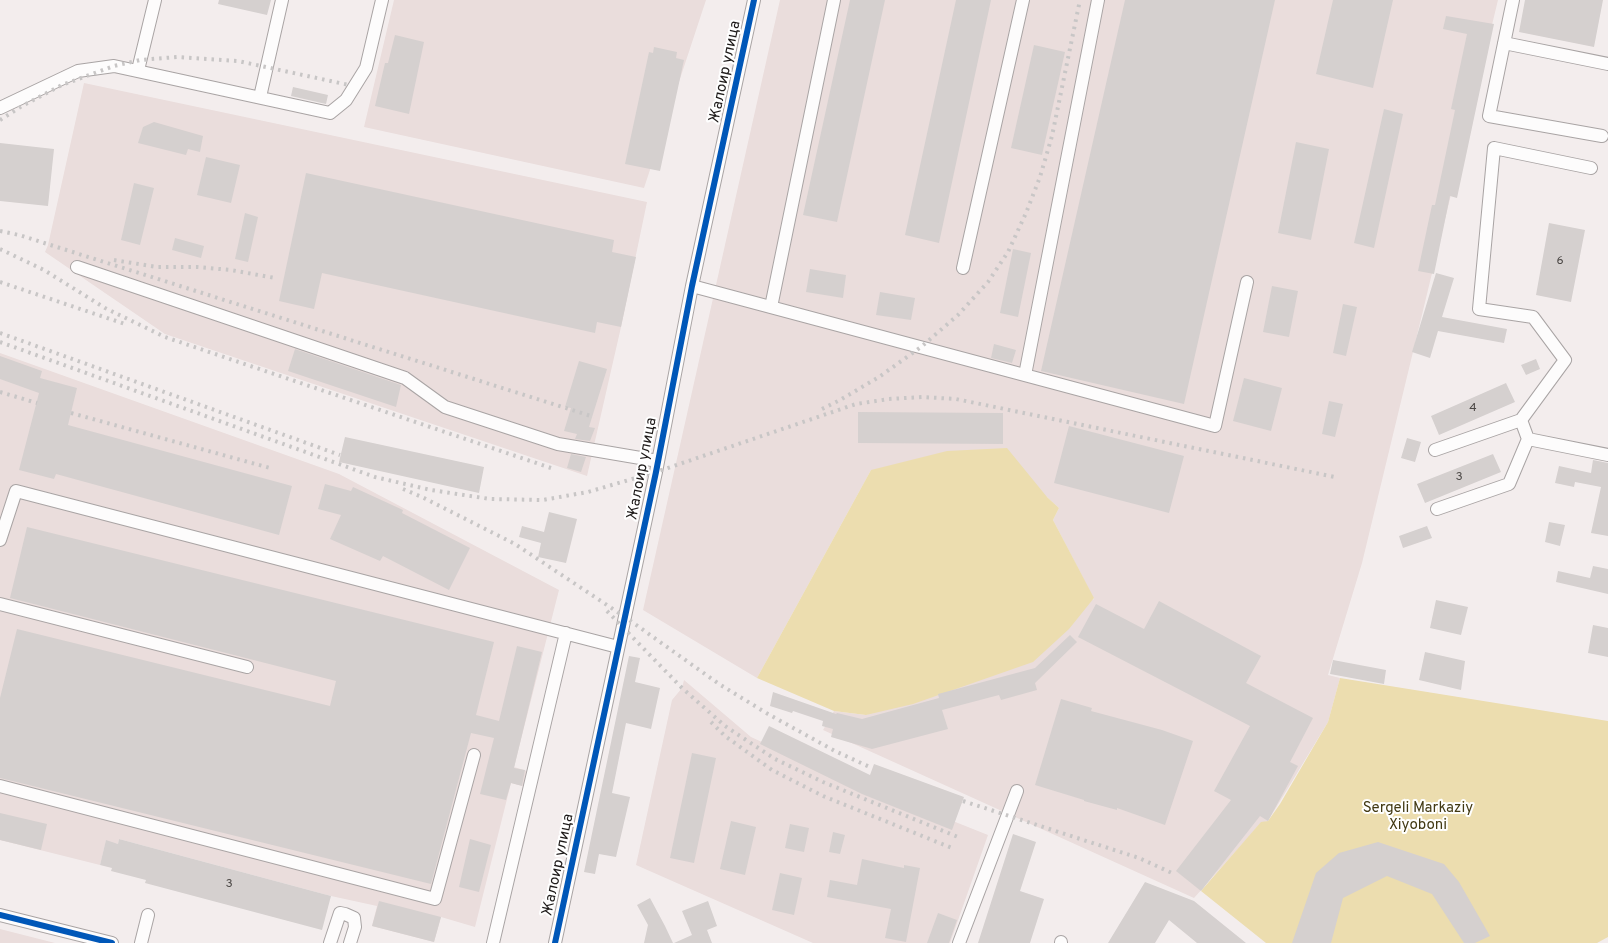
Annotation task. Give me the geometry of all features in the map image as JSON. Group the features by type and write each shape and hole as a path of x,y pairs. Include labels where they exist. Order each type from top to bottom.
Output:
{"street":[{"path":"138,70 155,0"},
{"path":"260,97 282,0"},
{"path":"0,108 78,71 114,66 330,113 346,100 366,68 382,0"},
{"name":"Жалоир улица","path":"555,943 658,461 692,286 754,0"},
{"path":"771,307 834,0"},
{"path":"963,268 1023,0"},
{"path":"1025,375 1098,0"},
{"path":"1513,0 1489,116 1602,136"},
{"path":"1504,43 1608,64"},
{"path":"1435,450 1521,420 1565,360 1533,317 1479,309 1494,148 1591,168"},
{"path":"76,267 405,378 445,407 558,444 658,461"},
{"path":"692,286 1215,426 1247,282"},
{"path":"1437,509 1510,484 1528,439 1521,420"},
{"path":"1528,439 1608,455"},
{"path":"0,540 3,518 16,490 618,647"},
{"path":"0,604 247,667"},
{"path":"493,943 566,633"},
{"path":"0,786 435,899 474,755"},
{"path":"959,943 1016,791"},
{"path":"330,943 340,913 354,918 355,927 350,943"},
{"path":"0,915 112,943"},
{"path":"141,943 148,915"}],"shaded area":[{"path":"394,0 706,0 644,188 364,127"},
{"path":"780,0 1498,0 1362,563 1328,675 1340,678 1328,722 1268,821 1261,823 1194,898 823,730 834,711 866,715 1094,599 1053,520 1059,508 1047,497 871,470 757,678 643,610"},
{"path":"84,83 647,202 587,476 165,334 45,252"},
{"path":"0,353 339,474 559,590 514,767 527,771 523,786 511,783 475,927 441,917 434,942 372,926 377,906 331,896 119,839 118,844 106,841 100,865 0,840"},
{"path":"684,680 751,737 810,764 988,835 950,943 813,943 636,865 672,700 682,688"},
{"path":"0,929 55,943 0,943"}],"green space":[{"path":"1007,448 1047,497 1059,508 1053,520 1094,598 1069,629 1033,662 913,704 866,715 834,711 757,678 871,470 947,451"},
{"name":"Sergeli Markaziy Xiyoboni","path":"1340,678 1608,721 1608,937 1597,943 1266,943 1201,891 1261,822 1268,821 1280,804 1328,722"}],"building":[{"path":"219,0 271,0 267,15 218,4"},
{"path":"850,0 885,0 837,222 803,215"},
{"path":"956,0 991,0 939,243 905,235"},
{"path":"1125,0 1275,0 1184,404 1041,371"},
{"path":"1333,0 1393,0 1373,88 1316,74"},
{"path":"1525,0 1603,0 1594,47 1519,32"},
{"path":"1446,16 1494,24 1457,198 1450,196 1434,274 1418,271 1432,205 1435,205 1455,110 1451,109 1467,34 1443,29"},
{"path":"395,35 424,42 409,114 375,106 385,63 388,63"},
{"path":"1034,45 1065,52 1042,155 1011,148"},
{"path":"654,47 677,52 676,58 684,60 660,171 625,164 649,52 653,53"},
{"path":"293,87 328,95 326,104 291,96"},
{"path":"1384,109 1403,114 1374,248 1354,243"},
{"path":"154,122 203,136 200,152 188,149 186,155 138,143 143,127"},
{"path":"1296,142 1329,149 1311,240 1278,233"},
{"path":"0,143 54,149 48,206 0,201"},
{"path":"206,157 240,165 231,203 197,195"},
{"path":"306,173 614,240 612,252 636,257 621,327 597,322 595,333 322,273 314,309 279,301"},
{"path":"134,183 154,188 140,245 121,240"},
{"path":"245,213 258,217 248,262 235,259"},
{"path":"1549,223 1585,230 1571,302 1536,295"},
{"path":"175,238 204,246 201,258 172,250"},
{"path":"1013,249 1031,253 1018,317 1000,313"},
{"path":"810,269 846,275 843,298 806,292"},
{"path":"1436,273 1454,278 1442,317 1507,329 1504,343 1438,331 1430,358 1412,352"},
{"path":"1272,286 1298,291 1289,337 1263,332"},
{"path":"880,292 915,298 911,320 876,315"},
{"path":"1343,304 1357,307 1346,356 1333,353"},
{"path":"994,344 1016,350 1012,363 991,358"},
{"path":"295,349 401,385 396,407 288,371"},
{"path":"0,356 42,371 40,378 77,388 68,425 292,486 279,535 56,474 54,479 19,470 39,393 0,379"},
{"path":"1536,359 1540,369 1526,375 1521,365"},
{"path":"579,361 607,369 589,427 595,428 590,441 575,439 577,434 564,431 571,408 565,407"},
{"path":"1244,378 1282,388 1271,431 1233,421"},
{"path":"1506,383 1515,402 1439,435 1431,416"},
{"path":"1329,401 1343,404 1335,437 1322,434"},
{"path":"858,412 1003,413 1003,444 858,443"},
{"path":"1069,426 1184,456 1169,513 1054,483"},
{"path":"345,437 484,467 479,493 339,462"},
{"path":"1407,438 1421,442 1415,462 1401,458"},
{"path":"571,454 586,457 581,472 567,468"},
{"path":"1493,454 1501,472 1425,503 1417,484"},
{"path":"1593,460 1608,463 1608,536 1591,533 1601,487 1575,482 1574,487 1555,483 1559,466 1591,473"},
{"path":"325,484 351,491 353,487 403,510 402,513 470,548 449,590 383,556 380,561 330,539 341,515 318,509"},
{"path":"549,512 577,519 566,563 538,557 541,543 519,537 522,526 544,532"},
{"path":"1549,522 1565,525 1560,546 1545,542"},
{"path":"1427,526 1432,538 1403,548 1399,536"},
{"path":"27,527 494,642 476,715 499,721 517,646 542,652 514,768 525,770 522,786 511,783 506,800 480,794 494,738 471,733 431,884 0,778 0,698 17,629 330,706 336,681 10,598"},
{"path":"1593,566 1608,569 1608,594 1556,582 1558,571 1590,578"},
{"path":"1436,600 1468,607 1461,635 1430,628"},
{"path":"1159,601 1261,656 1246,683 1313,718 1290,762 1298,766 1268,821 1260,816 1201,891 1176,871 1231,800 1214,791 1250,726 1078,637 1096,604 1144,629"},
{"path":"1593,625 1608,628 1608,657 1588,653"},
{"path":"1070,635 1077,642 1035,683 1037,690 1001,700 999,695 942,710 948,729 872,749 831,737 833,729 822,726 823,721 770,706 773,692 836,714 862,719 939,698 938,694 1035,668"},
{"path":"1425,652 1465,661 1461,690 1419,680"},
{"path":"629,656 640,658 635,682 660,688 651,729 626,723 612,793 630,797 616,857 599,854 595,874 584,872"},
{"path":"1333,660 1386,670 1384,684 1330,674"},
{"path":"1061,699 1092,708 1091,711 1162,730 1193,741 1165,825 1117,808 1117,810 1084,801 1035,785"},
{"path":"769,726 870,775 874,764 964,797 952,830 862,794 760,744"},
{"path":"692,753 716,758 694,863 670,858"},
{"path":"0,813 47,824 41,850 0,840"},
{"path":"731,821 756,827 745,875 720,869"},
{"path":"790,824 809,828 804,852 785,848"},
{"path":"833,832 845,835 840,854 829,852"},
{"path":"1013,834 1036,842 1020,891 1044,899 1030,943 978,943"},
{"path":"119,839 331,896 322,930 145,883 146,880 111,871 112,868 100,865 106,840 118,844"},
{"path":"470,839 491,845 479,892 459,887"},
{"path":"1378,842 1444,864 1459,882 1490,936 1475,943 1464,943 1432,894 1387,876 1343,898 1331,943 1292,943 1316,873 1339,853"},
{"path":"862,859 904,868 904,865 920,868 906,942 885,938 891,909 827,897 830,880 857,885"},
{"path":"780,873 802,878 794,915 772,910"},
{"path":"1145,882 1194,901 1246,943 1197,943 1169,920 1155,943 1108,943"},
{"path":"650,898 673,943 644,943 648,925 637,905"},
{"path":"379,901 441,917 434,942 372,926"},
{"path":"708,901 717,926 707,930 712,943 674,943 692,935 682,911"},
{"path":"938,913 957,920 949,943 927,943"}],"railway":[{"path":"822,409 879,377 921,347 958,315 988,282 1008,252 1040,177 1052,136 1080,0"},
{"path":"0,120 62,85 114,66 140,60 177,57 238,61 349,85"},
{"path":"0,231 19,235 594,417"},
{"path":"0,249 44,270 105,308 165,337 551,468"},
{"path":"114,260 157,267 197,267 231,270 275,278"},
{"path":"0,282 125,324"},
{"path":"0,333 340,455"},
{"path":"0,342 375,477 431,490 490,499 543,500 588,492 656,472 856,404 922,397 956,399 1335,477"},
{"path":"0,392 37,403"},
{"path":"71,413 270,468"},
{"path":"403,489 515,544 625,617 719,684 835,751 872,768"},
{"path":"607,611 682,688 725,726 775,759 823,782 958,837"},
{"path":"711,722 725,736 772,770 823,796 952,848"},
{"path":"963,801 1139,858 1172,873"}],"cycle path":[{"path":"555,943 656,472 692,286 754,0"},
{"path":"0,915 112,943"}]}
